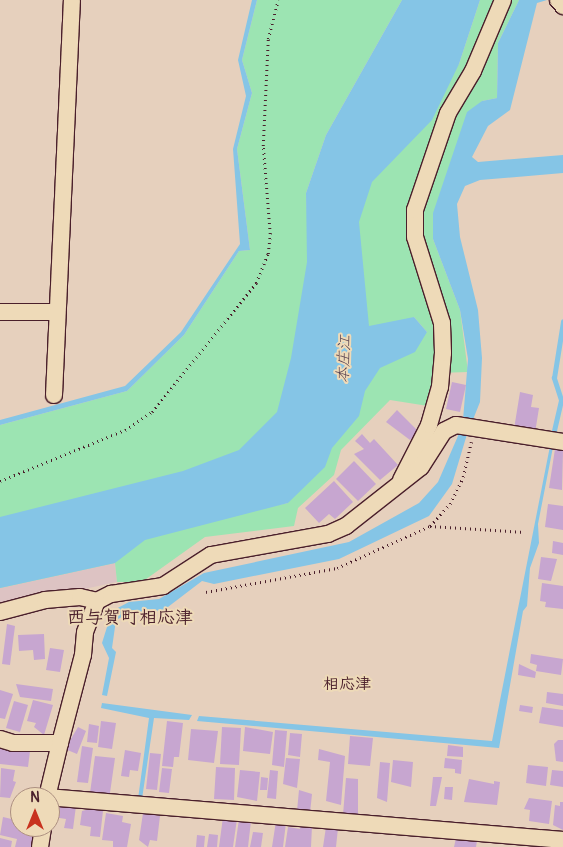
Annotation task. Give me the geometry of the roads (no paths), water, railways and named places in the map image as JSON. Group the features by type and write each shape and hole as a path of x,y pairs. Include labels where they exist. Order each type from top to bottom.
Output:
{"street":[{"path":"54,395 72,0"},
{"path":"400,482 429,425 440,387 444,353 442,323 415,238 415,210 448,113 473,71 503,0"},
{"path":"558,0 563,6"},
{"path":"0,312 57,312"},
{"path":"49,787 90,616 97,601 111,594 163,586 211,555 328,534 346,526 421,467 444,431 456,426 563,442"},
{"path":"0,612 45,600 80,597 97,601"},
{"path":"0,739 13,743 60,743"},
{"path":"60,798 563,840"}],"water":[{"path":"252,0 257,0 242,60 252,93 237,149 250,250 239,251 184,335 127,391 0,425 0,420 125,386 181,332 240,244 233,149 246,96 238,60"},
{"name":"本庄江","path":"402,0 480,0 459,64 432,120 372,182 359,222 369,326 414,317 427,332 415,352 380,368 365,391 359,416 332,448 325,467 288,503 145,540 115,563 0,588 0,517 183,471 239,450 277,412 291,358 307,262 306,193 326,135"},
{"path":"519,0 547,0 537,3 510,110 488,126 472,157 478,162 563,155 563,173 480,180 465,186 457,204 460,237 478,310 482,358 480,402 472,422 463,420 468,359 460,310 433,239 433,213 467,112 482,101 497,98 498,43"},
{"path":"461,429 468,431 452,484 429,516 339,559 214,584 202,581 164,610 130,613 116,620 112,648 116,652 107,696 102,695 109,658 102,643 112,611 129,602 159,599 204,573 349,542 419,503 438,482"},
{"path":"550,446 553,447 538,524 539,543 530,568 527,606 523,611 499,748 197,721 199,716 492,741"},
{"path":"102,703 192,715 189,720 154,718 142,799 138,799 149,718 101,708"}],"waterway":[{"path":"553,435 561,400 554,378 563,322"}],"district":[{"name":"西与賀町相応津","path":"130,618"},
{"name":"相応津","path":"347,684"}]}
